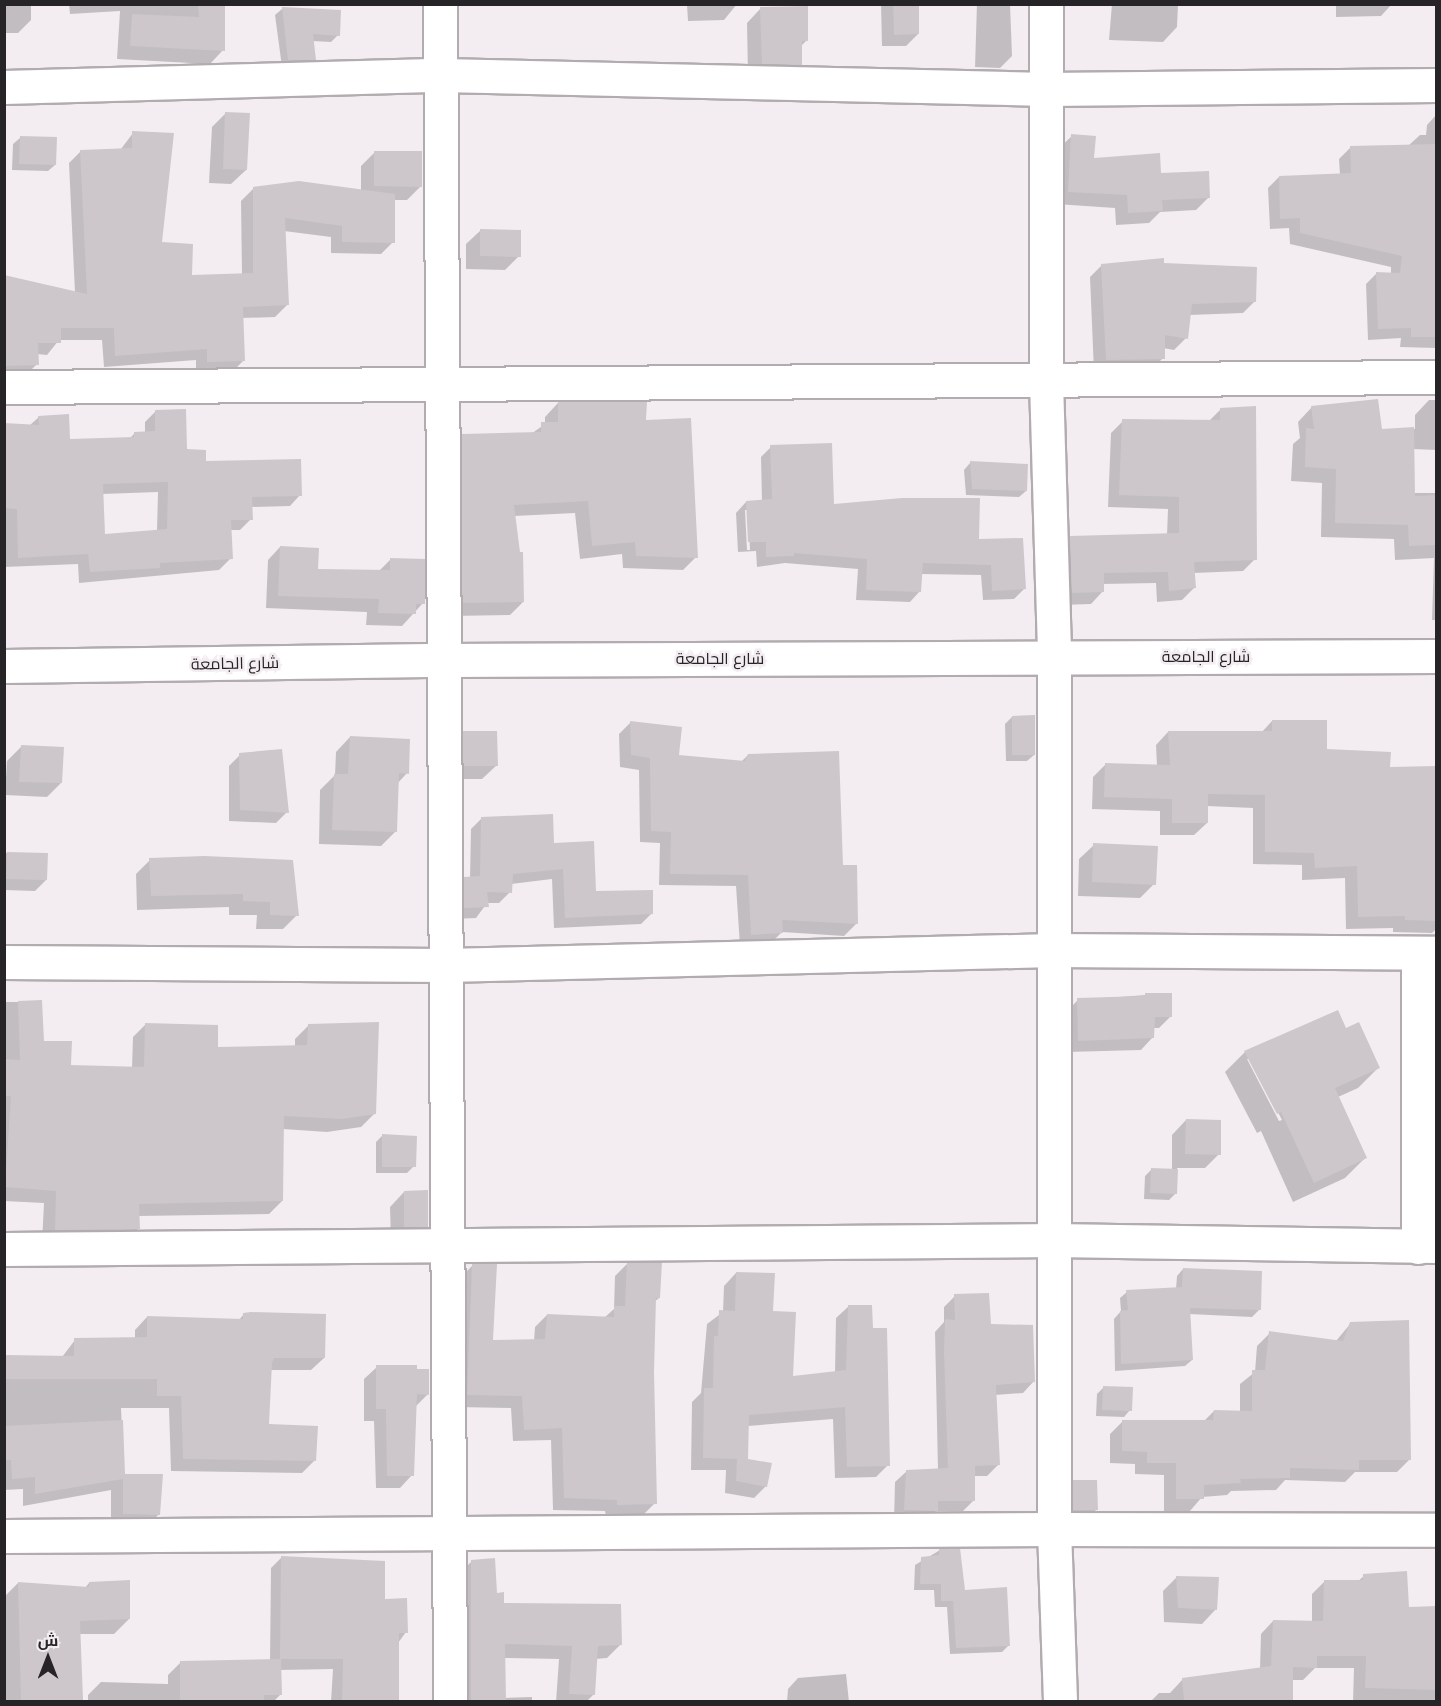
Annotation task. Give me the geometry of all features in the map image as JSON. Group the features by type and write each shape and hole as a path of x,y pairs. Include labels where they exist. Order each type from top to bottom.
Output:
{"street":[{"path":"440,4 446,660 444,965 446,1243 452,1535 450,1701"},
{"path":"1046,4 1046,381 1054,656 1054,1528 1060,1701"},
{"path":"4,87 440,75 1046,89 1437,85"},
{"path":"4,387 442,382 1046,381 1437,377"},
{"name":"شارع الجامعة","path":"4,666 446,660 1437,656"},
{"path":"4,962 444,965 1053,950 1427,953 1427,1246 1054,1240 446,1243 4,1249"},
{"path":"4,1536 452,1535 1054,1528 1437,1530"}],"building":[{"path":"893,4 919,4 919,34 894,35"},
{"path":"198,6 225,6 225,51 130,46 132,14 199,17"},
{"path":"808,6 808,41 802,41 802,65 762,64 760,7"},
{"path":"282,7 341,10 340,36 313,34 316,60 288,60"},
{"path":"225,112 250,113 247,170 223,169"},
{"path":"132,131 174,133 162,242 193,244 192,275 253,273 253,187 299,181 395,194 395,243 342,242 342,226 285,218 289,305 243,307 245,361 207,362 207,349 115,356 114,328 61,328 61,343 38,343 39,365 6,366 4,275 87,294 80,150 132,148"},
{"path":"1071,134 1096,136 1094,158 1160,153 1161,173 1209,171 1210,198 1162,200 1163,211 1128,213 1127,195 1068,192"},
{"path":"20,136 57,137 56,165 19,164"},
{"path":"1437,144 1437,337 1411,337 1411,328 1378,329 1376,272 1400,273 1402,256 1300,233 1300,218 1280,219 1279,176 1351,173 1350,146"},
{"path":"374,151 422,151 422,187 374,186"},
{"path":"480,229 521,230 521,257 480,256"},
{"path":"1164,258 1164,263 1257,267 1256,302 1192,304 1188,339 1165,335 1165,359 1106,360 1101,264"},
{"path":"1378,399 1382,429 1414,427 1415,496 1437,495 1437,545 1409,546 1408,525 1335,523 1336,469 1305,467 1306,428 1314,429 1311,406"},
{"path":"647,401 646,420 691,418 698,558 636,556 635,542 592,546 588,501 514,505 520,552 523,552 524,602 462,603 462,434 541,432 541,422 558,422 558,402"},
{"path":"1256,406 1257,560 1194,562 1196,588 1169,591 1168,572 1104,573 1104,592 1072,593 1070,536 1179,533 1179,497 1119,495 1122,419 1220,420 1220,408"},
{"path":"186,409 187,449 206,450 206,461 301,459 302,496 252,497 253,520 231,520 233,559 160,563 160,568 90,572 88,554 18,558 17,509 4,508 4,423 39,425 38,416 69,414 70,439 134,437 134,432 155,431 155,410","holes":["168,482 167,529 105,534 103,484"]},
{"path":"832,443 834,504 902,498 980,498 979,539 1023,538 1026,589 992,591 991,565 923,563 921,592 866,590 867,559 794,553 794,556 766,557 766,542 748,542 746,501 772,499 770,445"},
{"path":"970,461 1028,464 1027,491 972,489"},
{"path":"280,546 319,548 318,569 390,570 390,558 425,559 425,604 416,604 416,614 378,613 379,599 278,596"},
{"path":"1035,715 1035,755 1012,755 1012,716"},
{"path":"1272,720 1327,720 1327,749 1391,752 1390,767 1437,766 1437,921 1405,920 1405,916 1358,917 1357,866 1315,868 1314,853 1265,852 1265,795 1208,794 1208,823 1172,823 1172,799 1104,797 1105,763 1170,765 1168,731 1272,731"},
{"path":"630,721 682,727 679,755 745,761 748,754 839,751 843,865 857,865 858,924 782,920 783,933 751,935 748,875 670,874 671,832 651,831 650,758 631,755"},
{"path":"463,731 497,731 498,766 463,766"},
{"path":"350,736 410,739 409,774 399,773 397,832 332,830 334,774 348,774"},
{"path":"21,745 64,747 62,783 19,782"},
{"path":"282,749 289,813 240,810 239,753"},
{"path":"553,814 554,843 594,841 596,891 653,890 653,914 565,918 563,869 513,874 512,893 487,892 489,907 464,908 464,877 480,876 481,817"},
{"path":"1093,843 1158,846 1156,885 1092,882"},
{"path":"7,852 48,853 47,880 6,879"},
{"path":"204,856 293,860 299,916 270,915 270,902 243,901 243,894 151,896 149,858"},
{"path":"1145,993 1172,993 1172,1017 1155,1017 1154,1038 1078,1041 1077,998 1145,996"},
{"path":"42,1000 44,1041 72,1041 71,1065 144,1067 145,1023 218,1025 218,1047 307,1045 308,1024 379,1022 376,1114 342,1119 284,1116 283,1201 139,1204 140,1229 55,1230 56,1191 5,1187 11,1096 4,1096 4,1059 20,1060 18,1001"},
{"path":"1338,1010 1346,1028 1359,1022 1380,1068 1335,1088 1367,1158 1314,1183 1281,1112 1277,1114 1244,1051"},
{"path":"1186,1119 1221,1120 1221,1155 1185,1154"},
{"path":"382,1134 417,1136 416,1167 382,1167"},
{"path":"1151,1168 1178,1169 1177,1194 1150,1193"},
{"path":"428,1190 428,1227 404,1227 404,1191"},
{"path":"627,1262 662,1262 660,1298 656,1298 654,1372 657,1504 617,1505 617,1500 564,1498 562,1428 524,1430 522,1396 467,1395 472,1264 497,1264 493,1340 545,1339 547,1314 614,1317 614,1306 625,1306"},
{"path":"1183,1268 1262,1271 1261,1310 1190,1308 1193,1360 1121,1364 1120,1311 1128,1310 1126,1290 1182,1287"},
{"path":"736,1272 775,1273 773,1311 796,1312 793,1376 846,1370 848,1305 872,1305 873,1328 887,1328 890,1466 847,1467 845,1407 749,1415 748,1459 772,1463 767,1487 736,1481 737,1459 703,1458 704,1388 713,1388 714,1336 718,1336 719,1310 735,1311"},
{"path":"989,1293 991,1324 1033,1325 1035,1382 996,1385 1000,1465 975,1466 975,1501 938,1501 938,1511 904,1510 906,1470 948,1468 945,1319 955,1320 954,1294"},
{"path":"243,1313 326,1314 325,1358 274,1358 272,1363 269,1424 318,1426 316,1461 183,1459 181,1396 157,1396 157,1379 4,1379 5,1355 74,1356 74,1338 147,1337 147,1316 243,1319"},
{"path":"1409,1320 1411,1460 1359,1460 1359,1470 1290,1468 1290,1478 1240,1479 1241,1483 1204,1485 1204,1499 1176,1499 1176,1463 1147,1463 1147,1452 1122,1451 1122,1420 1213,1420 1214,1410 1252,1411 1252,1370 1265,1370 1269,1331 1343,1341 1350,1322"},
{"path":"376,1365 417,1365 417,1369 429,1369 429,1395 417,1394 414,1476 387,1476 386,1409 376,1409"},
{"path":"1103,1386 1133,1387 1132,1411 1102,1410"},
{"path":"123,1420 125,1474 163,1474 160,1515 123,1514 123,1479 35,1494 35,1477 12,1479 11,1460 4,1460 4,1426"},
{"path":"1073,1480 1097,1480 1098,1510 1073,1510"},
{"path":"960,1548 965,1590 1007,1587 1010,1646 956,1648 953,1601 941,1601 941,1584 920,1584 921,1557 939,1555 939,1549"},
{"path":"281,1556 385,1561 385,1599 407,1598 408,1633 399,1633 399,1701 342,1701 343,1659 280,1659"},
{"path":"495,1558 497,1593 504,1592 504,1603 621,1604 622,1645 598,1646 595,1695 569,1694 572,1646 505,1644 506,1701 471,1701 471,1560"},
{"path":"1407,1571 1409,1607 1437,1606 1437,1690 1365,1688 1366,1656 1317,1656 1317,1668 1293,1667 1293,1701 1184,1701 1182,1678 1271,1666 1273,1620 1323,1621 1324,1580 1363,1580 1363,1574"},
{"path":"1176,1576 1219,1577 1217,1610 1178,1608"},
{"path":"130,1580 130,1619 80,1621 83,1700 21,1701 18,1582 89,1587 89,1582"},
{"path":"281,1659 282,1695 264,1695 264,1701 180,1701 180,1661"}]}
